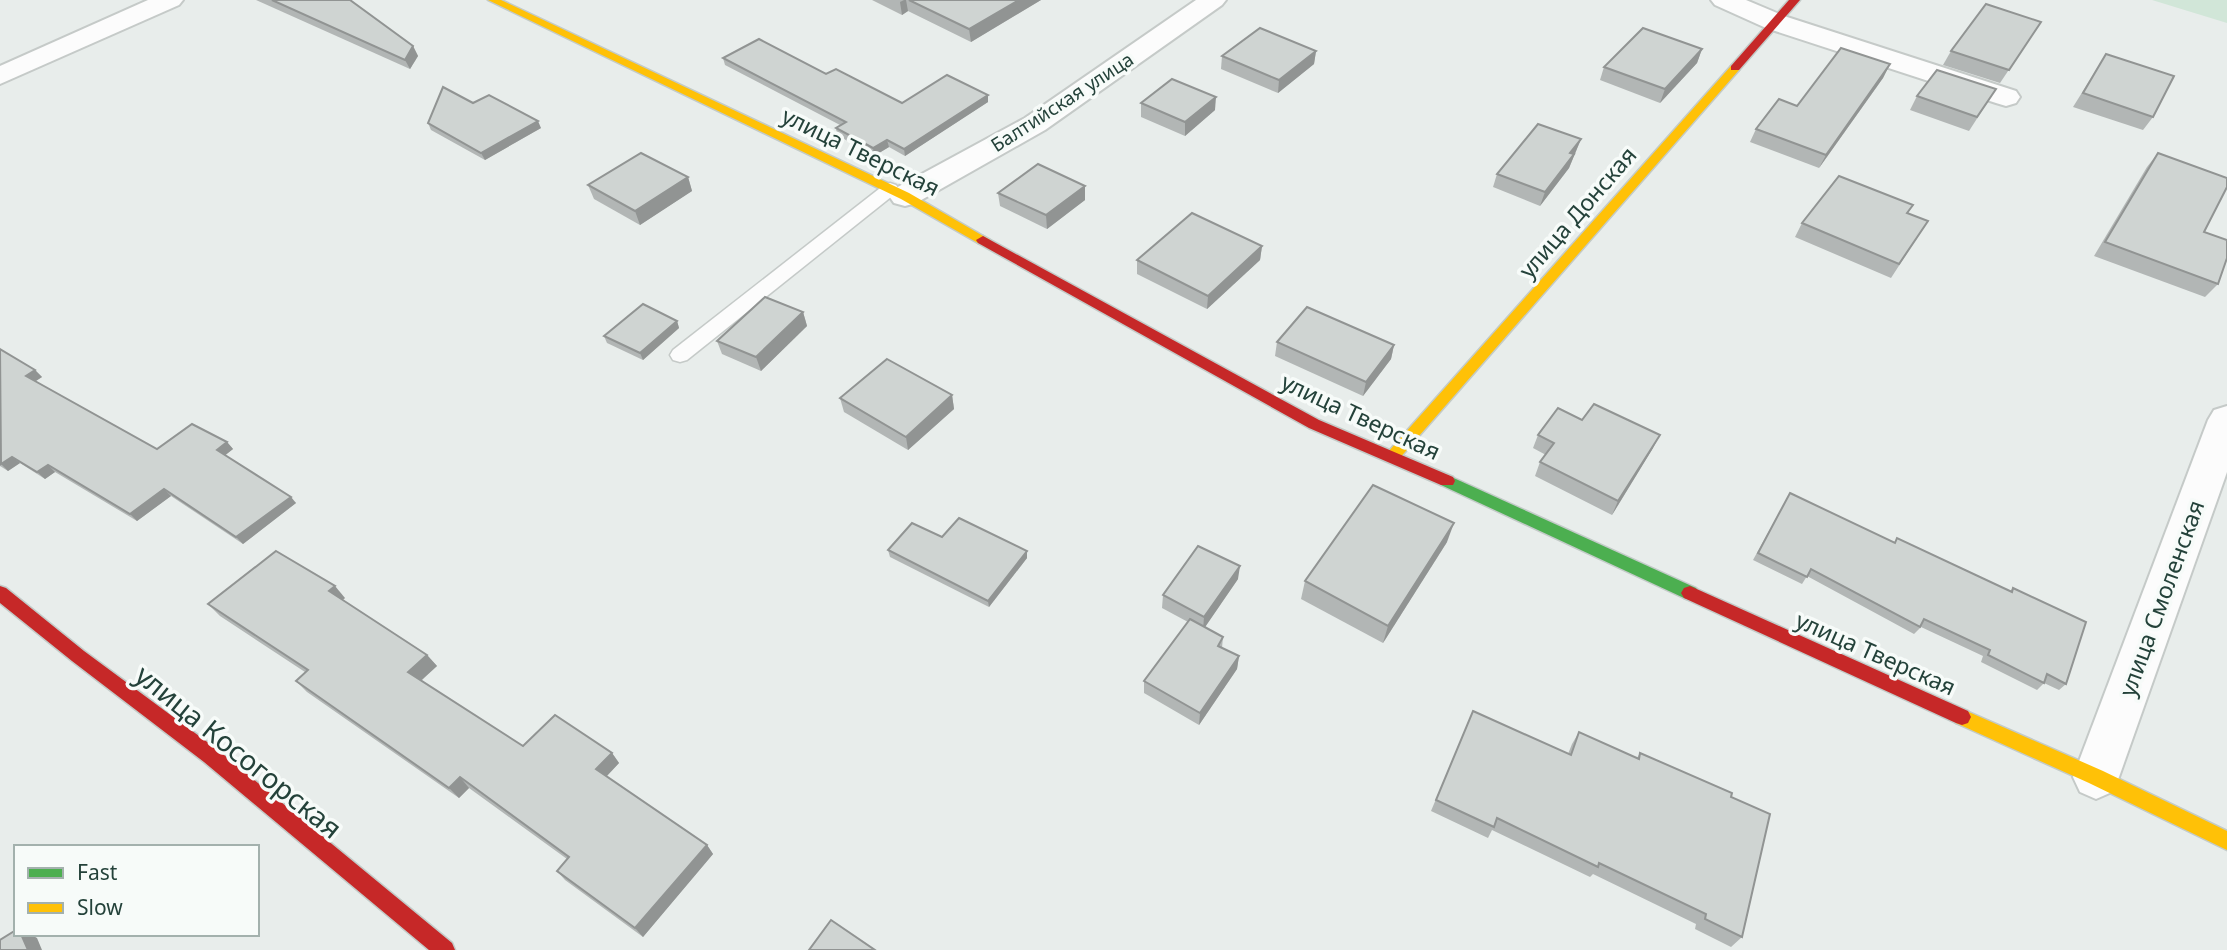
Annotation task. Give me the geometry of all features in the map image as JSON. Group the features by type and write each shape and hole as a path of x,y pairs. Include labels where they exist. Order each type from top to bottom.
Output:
{"street":[{"path":"0,76 170,0"},
{"name":"улица Тверская","path":"493,0 898,192 1314,424 1393,456 2096,777 2227,841"},
{"name":"Балтийская улица","path":"898,192 1035,124 1213,0"},
{"path":"1724,0 1774,22 2006,97"},
{"name":"улица Донская","path":"1393,456 1795,0"},
{"name":"улица Смоленская","path":"2096,777 2227,420"},
{"name":"улица Косогорская","path":"0,593 40,628 211,756 398,915 445,950"}],"lane":[{"path":"680,355 898,192"}],"green space":[{"path":"2152,0 2227,0 2227,23"}],"building":[{"path":"272,0 350,0 413,46 405,60"},
{"path":"909,0 1019,0 969,29"},
{"path":"1986,4 2041,22 2009,70 1951,51"},
{"path":"1260,28 1316,51 1279,80 1222,56"},
{"path":"1643,28 1702,49 1665,89 1604,67"},
{"path":"759,39 826,74 836,69 902,103 947,75 988,95 904,149 887,140 873,148 836,128 846,122 723,58"},
{"path":"1841,48 1890,64 1826,155 1756,129 1779,99 1797,106"},
{"path":"2106,54 2174,76 2153,117 2083,93"},
{"path":"1937,70 1996,89 1977,117 1917,96"},
{"path":"1172,79 1216,97 1185,122 1141,103"},
{"path":"443,87 473,103 489,95 538,121 481,153 428,123"},
{"path":"1538,124 1581,139 1570,153 1574,154 1545,192 1497,174"},
{"path":"641,153 688,177 635,211 588,185"},
{"path":"2158,153 2227,178 2227,187 2204,232 2227,240 2227,258 2218,284 2105,242"},
{"path":"1038,164 1085,186 1046,215 998,193"},
{"path":"1839,176 1913,205 1907,213 1928,221 1899,264 1802,223"},
{"path":"1192,213 1262,246 1208,296 1137,260"},
{"path":"765,297 803,312 756,357 717,341"},
{"path":"643,304 677,321 640,353 604,336"},
{"path":"1307,307 1394,345 1366,382 1277,342"},
{"path":"0,349 35,370 26,376 157,449 192,424 227,442 217,450 291,497 236,537 164,489 130,514 48,465 37,472 12,457 1,464"},
{"path":"887,359 952,395 906,437 840,398"},
{"path":"1594,404 1660,435 1618,501 1540,462 1554,443 1538,435 1558,408 1582,420"},
{"path":"1373,485 1454,523 1388,626 1305,581"},
{"path":"1790,493 1895,543 1897,538 2012,592 2013,588 2086,622 2066,684 2047,674 2044,683 1988,655 1990,650 1924,619 1920,627 1811,569 1807,577 1758,553"},
{"path":"959,518 1027,551 988,601 888,550 912,523 942,537"},
{"path":"1198,546 1240,566 1204,617 1163,595"},
{"path":"276,551 335,586 329,591 427,655 408,672 523,746 555,715 612,753 596,769 707,845 635,928 557,871 569,857 460,777 449,788 296,681 308,670 208,604"},
{"path":"1190,619 1223,637 1218,646 1239,656 1200,713 1144,681"},
{"path":"1473,711 1571,755 1579,732 1639,759 1640,753 1732,793 1731,797 1770,814 1742,937 1705,919 1706,914 1599,863 1598,867 1497,818 1494,827 1436,800"},
{"path":"831,920 875,950 809,950"},
{"path":"14,931 14,936 22,936 28,950 0,950 0,940"}],"traffic: fast":[{"path":"1447,481 1690,593"}],"traffic: slow":[{"path":"493,0 905,196 983,240"},
{"path":"1393,456 1735,68"},
{"path":"1962,717 2096,777 2227,841"}],"traffic: jam":[{"path":"1735,68 1795,0"},
{"path":"983,240 1314,424 1447,481"},
{"path":"0,593 78,656 211,756 445,950"},
{"path":"1690,593 1962,717"}]}
